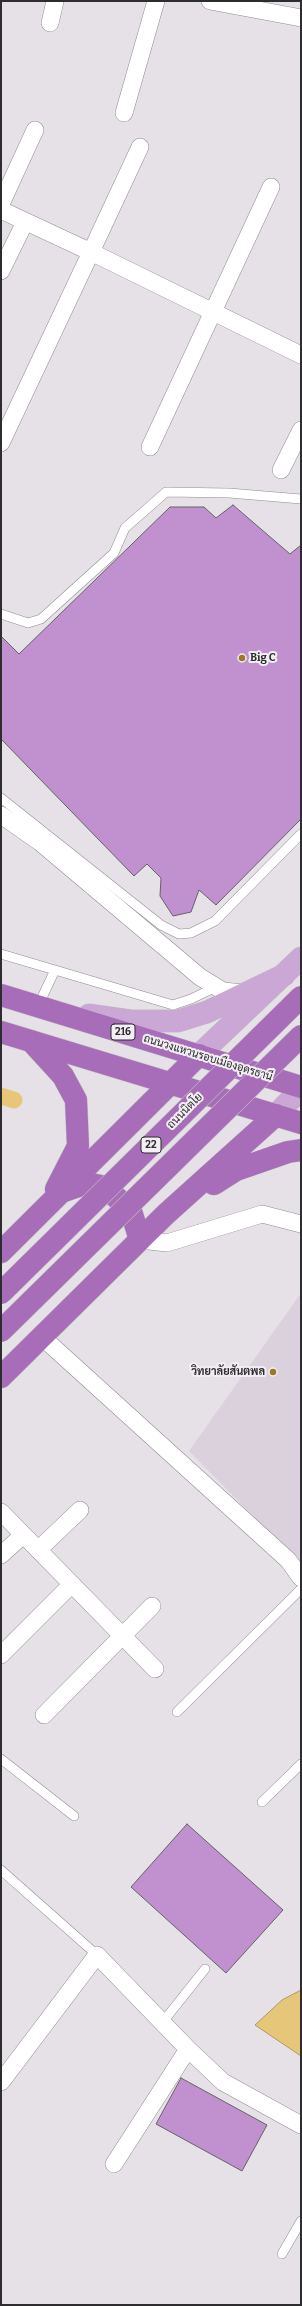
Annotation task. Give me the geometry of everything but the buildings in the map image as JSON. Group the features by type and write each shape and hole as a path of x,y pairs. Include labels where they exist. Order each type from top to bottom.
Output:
{"highway":[{"name":"ถนนวงแหวนรอบเมืองอุดรธานี","path":"1,995 199,1055 301,1088"},
{"name":"ถนนนิตโย","path":"1,1293 301,997"},
{"path":"1,1032 301,1123"},
{"name":"22","path":"1,1331 301,1036"},
{"path":"31,1041 63,1076 76,1100 78,1146 47,1206"},
{"path":"1,1252 199,1055"},
{"path":"1,1377 166,1214 276,1115"},
{"path":"166,1214 236,1170 288,1152 301,1150"},
{"path":"63,1192 87,1183 105,1187 131,1211 140,1240"}],"main road":[{"path":"199,1055 301,958"},
{"path":"42,1008 131,1021 178,1021 207,1012 243,993 284,975"},
{"path":"276,1115 301,1088"}],"street":[{"path":"50,23 55,1"},
{"path":"124,113 156,1"},
{"path":"210,1 301,18"},
{"path":"1,204 35,130"},
{"path":"1,443 140,147"},
{"path":"150,447 271,187"},
{"path":"1,210 91,252 301,355"},
{"path":"1,272 25,222"},
{"path":"281,470 301,430"},
{"path":"1,815 41,843 200,977 223,991 243,993"},
{"path":"140,1240 167,1243 262,1214 301,1224"},
{"path":"41,1336 288,1560 298,1571"},
{"path":"38,1550 80,1510"},
{"path":"1,1512 155,1669"},
{"path":"1,1556 23,1535"},
{"path":"1,1655 72,1584"},
{"path":"44,1715 152,1606"},
{"path":"1,2082 97,1955 162,2023 223,2082 301,2124"},
{"path":"114,2164 188,2049"}],"lane":[{"path":"1,614 28,623 41,619 114,553 126,528 166,492 215,492 301,499"},
{"path":"1,798 161,925 179,934 191,933 214,921 301,834"},
{"path":"1,954 173,1005 191,999 216,987"},
{"path":"42,1008 55,970"},
{"path":"177,1712 301,1589"},
{"path":"1,1759 74,1816"},
{"path":"262,1802 301,1764"},
{"path":"1,1870 97,1955"},
{"path":"162,2023 205,1969"},
{"path":"282,2254 301,2221"}],"shaded area":[{"name":"วิทยาลัยสันตพล","path":"301,1293 301,1565 189,1451"},
{"path":"301,1990 301,2056 255,2025 282,2000"}],"waterway":[{"path":"1,1096 14,1100"}],"place":[{"name":"Big C","path":"242,658"},
{"name":"วิทยาลัยสันตพล","path":"273,1372"}]}
